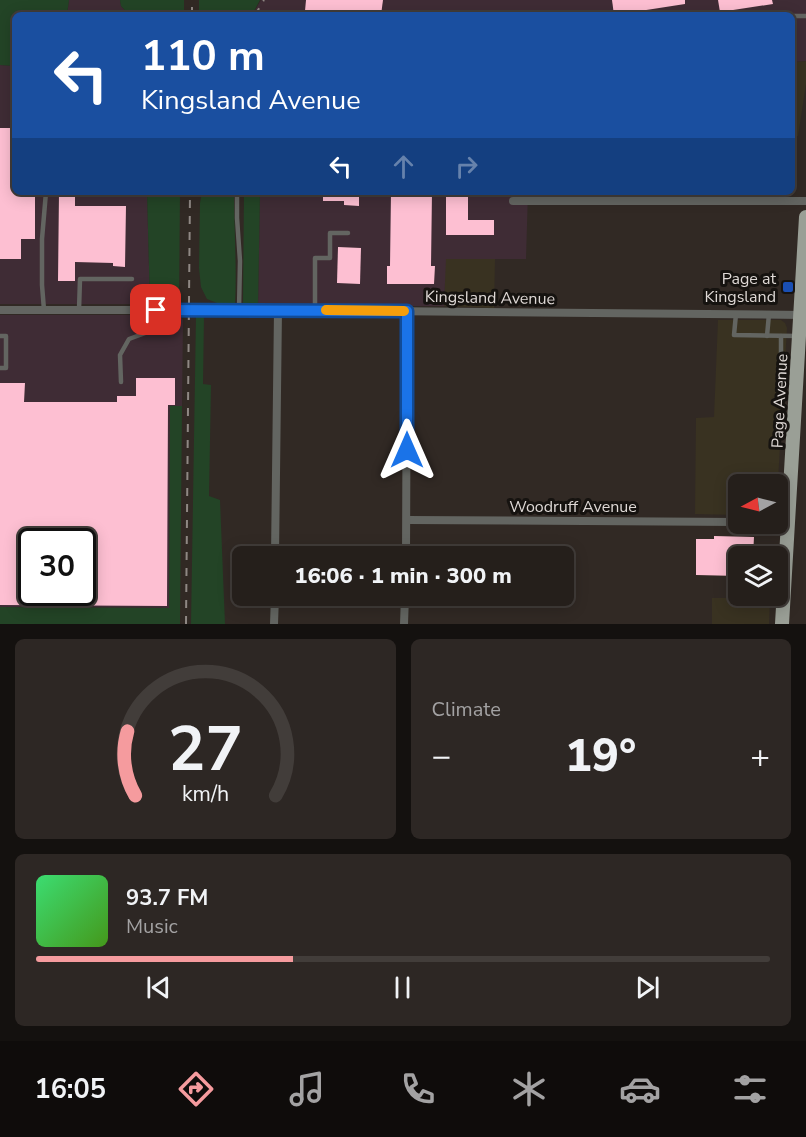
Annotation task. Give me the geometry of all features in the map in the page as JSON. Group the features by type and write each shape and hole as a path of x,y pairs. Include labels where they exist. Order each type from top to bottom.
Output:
{"main road":[{"name":"Page Avenue","path":"788,481 801,373 799,336 803,315 806,217"},
{"name":"Page Avenue","path":"782,624 783,534"}],"street":[{"path":"513,201 806,201"},
{"name":"Kingsland Avenue","path":"0,310 315,310 803,315"},
{"path":"275,546 278,310"},
{"path":"406,546 407,311"},
{"name":"Woodruff Avenue","path":"407,520 728,522"},
{"path":"274,624 275,606"},
{"path":"404,624 405,606"}],"lane":[{"path":"44,310 42,239 46,195"},
{"path":"237,195 240,261 239,310"},
{"path":"315,310 315,258 330,258 330,233 348,233"},
{"path":"80,310 80,279 132,279"},
{"path":"121,382 120,355 129,339 148,332 156,310"},
{"path":"736,314 734,335 799,336"},
{"path":"767,336 769,314"},
{"path":"0,336 6,336 6,368 0,368"},
{"path":"781,363 782,336"}],"shaded area":[{"path":"69,0 120,0 121,6 126,12 67,12"},
{"path":"261,0 806,0 806,61 795,62 795,12 254,12"},
{"path":"806,61 806,84 798,136 795,136 795,62"},
{"path":"0,65 12,66 12,195 147,195 150,304 0,304"},
{"path":"260,195 528,195 526,259 446,259 444,306 258,306"},
{"path":"445,259 495,259 494,308 444,306"},
{"path":"0,315 180,315 183,320 182,406 170,407 169,608 0,607"},
{"path":"718,320 781,320 787,328 778,474 728,474 728,515 695,514 696,418 714,417"},
{"path":"712,598 728,598 728,606 770,606 769,624 712,624"}],"green space":[{"path":"0,0 69,0 67,12 12,12 12,66 0,65"},
{"path":"120,0 184,0 184,12 126,12 121,6"},
{"path":"199,0 260,0 254,12 199,12"},
{"path":"147,195 180,195 179,304 150,304"},
{"path":"201,195 234,195 235,305 222,305 207,299 201,287"},
{"path":"244,195 260,195 258,306 243,305"},
{"path":"196,316 204,316 203,384 211,385 209,496 220,500 225,624 191,624"},
{"path":"170,406 182,406 180,624 0,624 0,607 169,608"}],"building":[{"path":"306,0 383,0 381,12 305,11"},
{"path":"612,0 685,0 685,4 633,12 614,12"},
{"path":"718,0 772,0 773,4 720,12"},
{"path":"0,128 12,128 12,195 35,195 35,239 21,239 21,259 0,259"},
{"path":"59,195 75,195 75,206 126,206 125,267 113,266 113,263 75,262 75,281 58,281"},
{"path":"323,195 359,195 359,206 344,205 344,201 323,201"},
{"path":"391,195 432,195 431,266 435,266 434,284 387,284 387,266 390,266"},
{"path":"446,195 468,195 468,220 494,220 494,235 446,235"},
{"path":"338,247 361,248 360,284 337,283"},
{"path":"136,378 175,378 175,405 168,405 167,606 96,606 96,528 18,528 18,605 0,605 0,383 25,383 24,402 117,402 117,396 136,396"},
{"path":"714,536 754,537 754,546 728,546 728,576 696,575 696,539 714,539"}],"railway":[{"path":"192,0 192,12"},
{"path":"257,12 264,0"},
{"path":"186,624 190,195"}],"slow traffic":[{"path":"326,310 404,311"}],"place":[{"name":"Page at Kingsland","path":"788,287"}],"route":[{"path":"156,310 407,311 407,450"}]}
